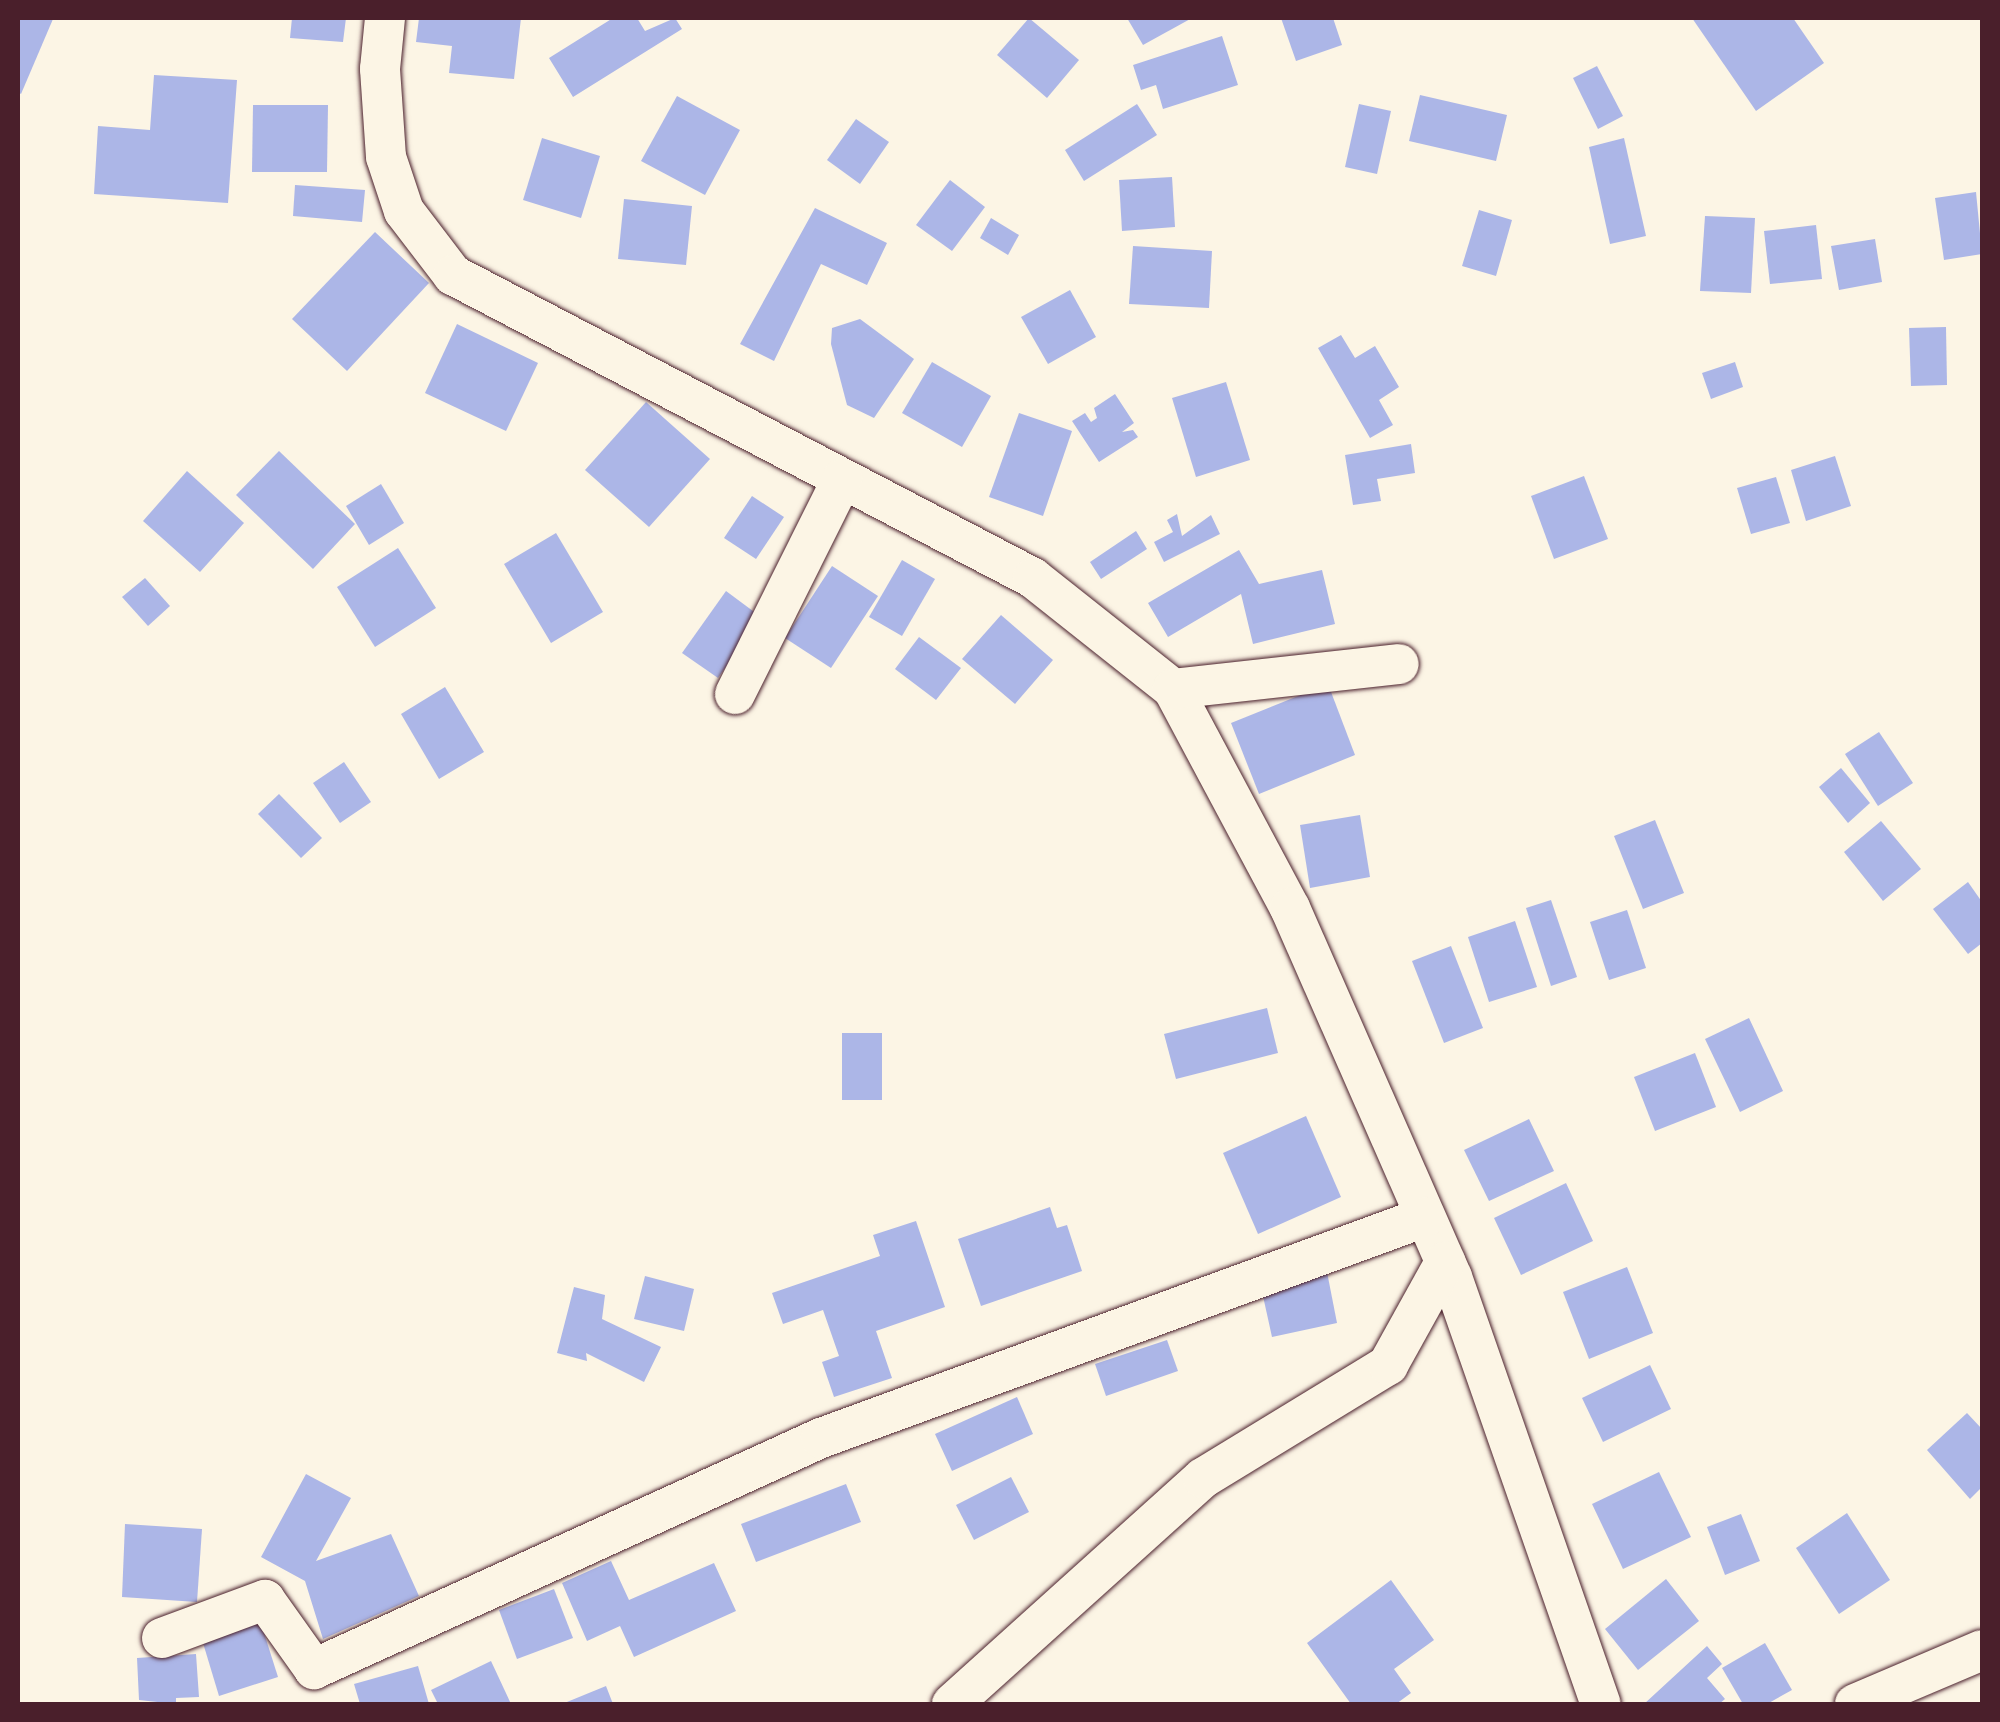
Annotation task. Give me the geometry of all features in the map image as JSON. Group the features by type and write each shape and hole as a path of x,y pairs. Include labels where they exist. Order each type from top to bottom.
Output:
{"street":[{"path":"385,18 380,68 386,157 404,211 453,275 1033,578 1173,690 1290,908 1445,1262 1601,1704"},
{"path":"735,694 842,479"},
{"path":"1173,690 1399,664"},
{"path":"162,1638 265,1600 314,1669 821,1438 1425,1216"},
{"path":"952,1704 1203,1478 1388,1365 1445,1262"},
{"path":"1855,1704 1982,1650"}],"building":[{"path":"18,18 53,19 21,94 18,92"},
{"path":"292,18 346,18 343,42 290,38"},
{"path":"419,18 521,18 514,79 449,73 452,46 416,42"},
{"path":"613,18 637,18 645,31 675,18 682,29 573,97 549,58"},
{"path":"1029,18 1079,60 1047,98 997,55"},
{"path":"1127,18 1192,18 1143,45"},
{"path":"1281,18 1333,18 1342,45 1296,61"},
{"path":"1692,18 1793,18 1824,63 1756,111"},
{"path":"1222,36 1238,85 1163,109 1156,85 1141,90 1133,65"},
{"path":"1597,66 1623,116 1598,129 1573,78"},
{"path":"154,75 237,80 228,203 94,194 98,126 150,130"},
{"path":"1420,95 1507,115 1496,161 1409,141"},
{"path":"677,96 740,130 705,195 641,161"},
{"path":"1137,104 1157,135 1084,181 1065,150"},
{"path":"1359,104 1391,111 1377,174 1345,167"},
{"path":"253,105 328,105 327,172 252,172"},
{"path":"856,119 889,142 860,184 827,160"},
{"path":"542,138 600,156 581,218 523,200"},
{"path":"1624,138 1646,236 1610,244 1589,147"},
{"path":"1172,177 1175,227 1122,231 1119,180"},
{"path":"950,180 985,207 952,251 916,225"},
{"path":"295,185 365,190 362,222 293,216"},
{"path":"1976,192 1982,254 1944,260 1935,198"},
{"path":"624,199 692,206 686,265 618,259"},
{"path":"815,208 887,243 867,285 821,264 774,361 740,344"},
{"path":"1479,210 1512,220 1496,276 1462,266"},
{"path":"1705,216 1755,218 1751,293 1700,291"},
{"path":"991,218 1019,235 1008,255 980,238"},
{"path":"1816,225 1822,279 1770,284 1764,231"},
{"path":"375,232 429,283 347,371 292,319"},
{"path":"1875,239 1882,282 1839,290 1831,246"},
{"path":"1133,246 1212,251 1209,308 1129,304"},
{"path":"1070,290 1096,337 1048,364 1021,317"},
{"path":"860,319 914,359 874,418 847,405 831,344 832,328"},
{"path":"457,324 538,363 506,431 425,393"},
{"path":"1946,327 1947,385 1911,386 1909,328"},
{"path":"1341,335 1355,358 1375,346 1399,387 1379,400 1393,425 1370,438 1318,348"},
{"path":"932,362 991,396 962,447 902,413"},
{"path":"1735,362 1743,387 1711,399 1702,373"},
{"path":"1226,382 1250,460 1196,477 1172,398"},
{"path":"1115,394 1134,423 1122,432 1133,430 1138,437 1099,462 1072,421 1085,413 1091,422 1097,418 1094,408"},
{"path":"646,402 710,459 649,527 585,470"},
{"path":"1019,413 1072,431 1043,516 989,497"},
{"path":"1411,444 1415,473 1377,479 1381,501 1353,505 1345,455"},
{"path":"279,451 355,524 313,569 236,495"},
{"path":"1835,456 1851,506 1806,521 1791,470"},
{"path":"187,471 244,523 200,572 143,521"},
{"path":"1584,476 1608,539 1554,559 1531,496"},
{"path":"1776,477 1790,523 1751,534 1737,488"},
{"path":"381,484 404,523 369,545 346,506"},
{"path":"752,496 784,517 756,559 724,538"},
{"path":"1177,514 1182,536 1211,515 1220,534 1164,562 1154,542 1173,532 1167,520"},
{"path":"1136,531 1147,549 1101,579 1090,562"},
{"path":"556,533 603,612 551,643 504,564"},
{"path":"398,548 436,608 375,647 337,587"},
{"path":"1239,550 1259,584 1322,570 1335,624 1253,644 1241,594 1168,637 1148,603"},
{"path":"902,560 935,579 902,636 869,617"},
{"path":"832,566 878,596 831,668 785,638"},
{"path":"145,578 170,606 148,626 122,597"},
{"path":"726,591 761,617 718,678 682,653"},
{"path":"1001,615 1053,660 1015,704 962,659"},
{"path":"919,637 961,668 936,700 895,669"},
{"path":"1328,684 1355,755 1259,794 1231,723"},
{"path":"445,687 484,752 439,779 401,714"},
{"path":"1879,732 1913,783 1878,806 1845,754"},
{"path":"344,762 371,802 340,823 313,783"},
{"path":"1841,768 1870,803 1848,823 1819,787"},
{"path":"279,794 322,838 301,858 258,814"},
{"path":"1360,815 1370,877 1310,888 1300,825"},
{"path":"1655,820 1684,893 1643,909 1614,836"},
{"path":"1881,821 1921,869 1883,901 1844,852"},
{"path":"1968,882 1982,902 1982,943 1968,954 1933,909"},
{"path":"1551,900 1577,977 1551,986 1526,908"},
{"path":"1627,910 1646,968 1609,980 1590,922"},
{"path":"1515,921 1537,987 1489,1002 1468,937"},
{"path":"1451,946 1483,1028 1444,1043 1412,961"},
{"path":"1267,1008 1278,1053 1176,1079 1164,1034"},
{"path":"1749,1018 1783,1091 1740,1112 1705,1039"},
{"path":"842,1033 882,1033 882,1100 842,1100"},
{"path":"1695,1053 1716,1107 1655,1131 1634,1077"},
{"path":"1306,1116 1341,1197 1258,1234 1223,1153"},
{"path":"1529,1119 1554,1171 1489,1201 1464,1150"},
{"path":"1566,1183 1593,1241 1521,1275 1494,1218"},
{"path":"1050,1207 1057,1228 1067,1225 1082,1271 981,1306 958,1239"},
{"path":"916,1221 945,1307 876,1331 892,1378 834,1397 822,1362 839,1356 823,1310 783,1324 772,1293 880,1256 873,1235"},
{"path":"1627,1267 1653,1333 1589,1359 1563,1292"},
{"path":"1327,1272 1337,1323 1272,1337 1261,1287"},
{"path":"645,1276 694,1289 684,1331 634,1319"},
{"path":"574,1287 605,1295 602,1319 661,1347 644,1382 586,1353 587,1361 557,1353"},
{"path":"1167,1340 1178,1371 1106,1396 1095,1364"},
{"path":"1650,1365 1671,1409 1603,1442 1582,1398"},
{"path":"1017,1397 1033,1434 952,1471 935,1434"},
{"path":"1967,1413 1982,1429 1982,1487 1970,1499 1927,1450"},
{"path":"1659,1472 1691,1537 1623,1569 1592,1504"},
{"path":"306,1474 351,1498 316,1561 391,1534 419,1596 323,1639 305,1581 261,1557"},
{"path":"1011,1477 1029,1512 974,1540 956,1505"},
{"path":"846,1484 861,1522 756,1562 741,1524"},
{"path":"1847,1513 1890,1580 1839,1614 1796,1548"},
{"path":"1741,1514 1760,1561 1725,1575 1707,1527"},
{"path":"125,1524 202,1529 197,1602 122,1597"},
{"path":"611,1561 629,1600 714,1563 736,1611 634,1657 620,1626 587,1641 562,1583"},
{"path":"1666,1579 1699,1621 1638,1670 1605,1629"},
{"path":"1391,1580 1434,1640 1394,1669 1411,1693 1396,1704 1351,1704 1307,1643"},
{"path":"554,1589 573,1638 517,1659 499,1610"},
{"path":"258,1614 278,1677 219,1696 200,1633"},
{"path":"1765,1643 1792,1690 1767,1704 1743,1704 1722,1668"},
{"path":"1707,1646 1722,1664 1707,1678 1725,1699 1719,1704 1644,1704"},
{"path":"196,1654 199,1697 176,1698 176,1704 139,1700 137,1658"},
{"path":"491,1661 511,1704 438,1704 431,1690"},
{"path":"418,1666 429,1704 360,1704 354,1684"},
{"path":"606,1686 613,1704 562,1704"}]}
